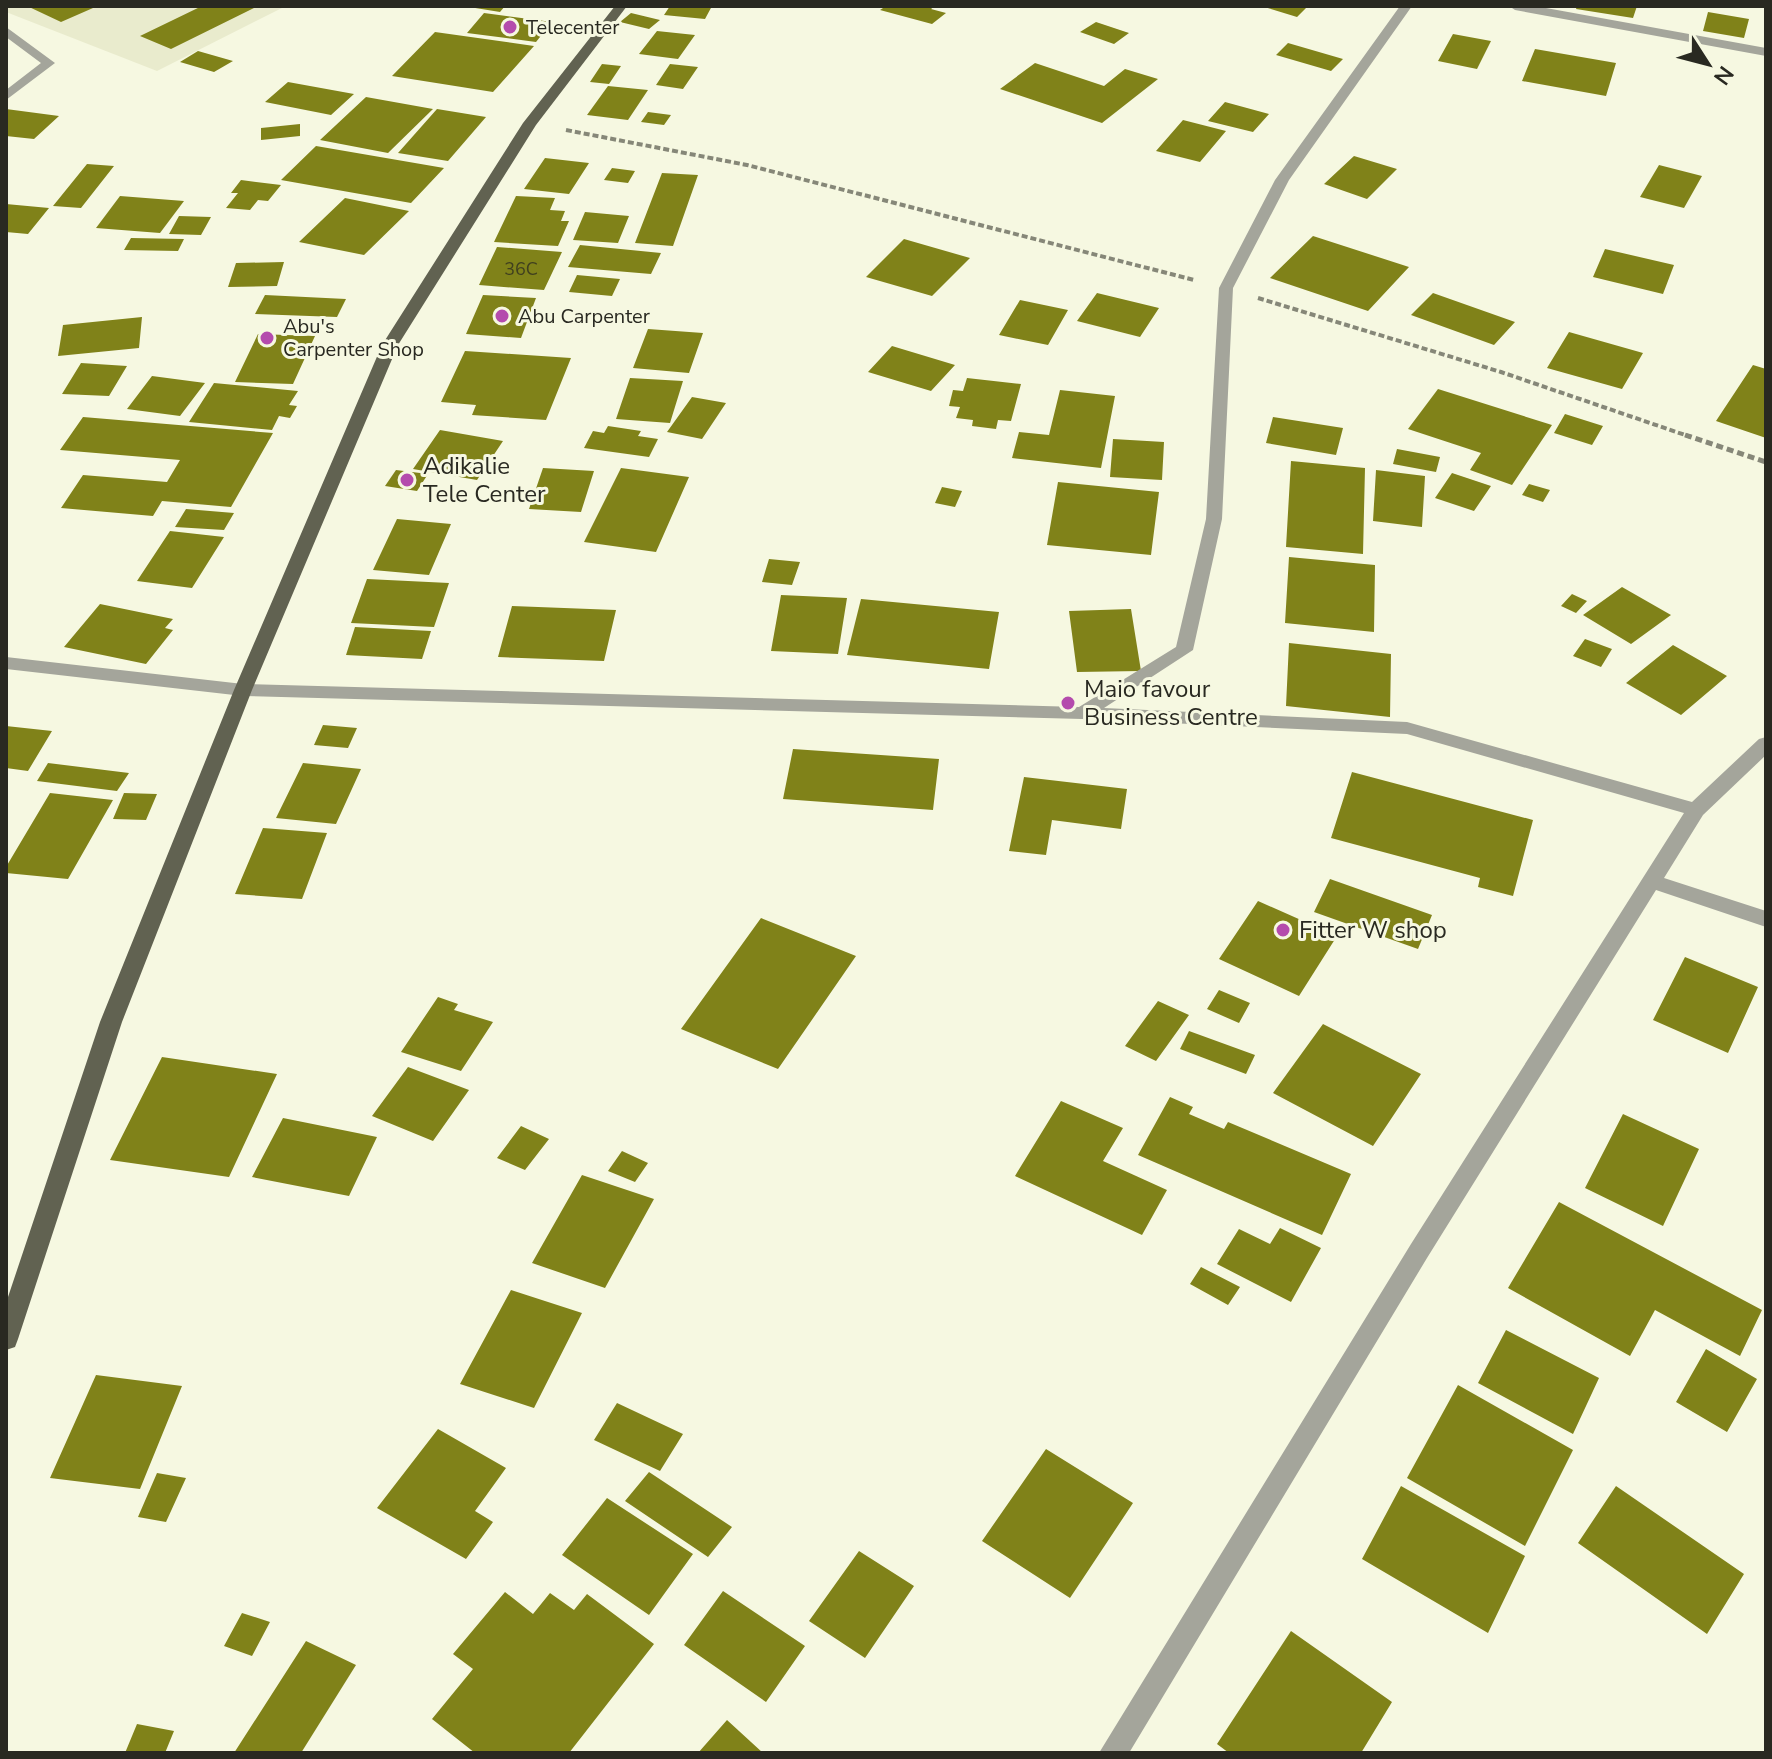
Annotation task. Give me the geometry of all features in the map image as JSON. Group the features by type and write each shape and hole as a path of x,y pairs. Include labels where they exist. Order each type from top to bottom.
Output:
{"main road":[{"path":"6,1339 111,1022 243,690 390,345 530,123 621,6"}],"street":[{"path":"1082,713 1184,650 1214,519 1226,288 1282,180 1406,6"},
{"path":"1515,6 1766,52"},
{"path":"6,31 49,63 6,96"},
{"path":"6,663 243,690 1082,713 1407,728 1696,810"},
{"path":"1113,1753 1419,1251 1696,810 1766,744"},
{"path":"1651,881 1766,919"}],"path":[{"path":"530,123 747,165 1226,288 1501,372 1766,462"}],"shaded area":[{"path":"6,6 286,6 157,71 6,12"}],"building":[{"path":"27,6 90,6 93,8 61,22"},
{"path":"202,6 258,6 171,49 140,36"},
{"path":"463,6 505,6 500,12"},
{"path":"670,6 712,6 705,19 664,15"},
{"path":"886,6 935,6 931,9 946,13 932,24 880,10"},
{"path":"1261,6 1308,6 1297,17"},
{"path":"1577,6 1637,6 1633,18 1576,9"},
{"path":"1708,12 1749,19 1744,38 1703,31"},
{"name":"Telecenter","path":"484,13 552,22 536,42 467,33"},
{"path":"631,13 660,20 649,29 620,22"},
{"path":"1096,22 1129,33 1114,44 1080,32"},
{"path":"657,31 695,35 678,59 639,54"},
{"path":"435,32 534,46 493,92 392,76"},
{"path":"1453,34 1491,41 1477,69 1438,61"},
{"path":"1288,43 1343,59 1331,71 1276,55"},
{"path":"1535,49 1616,63 1606,96 1522,81"},
{"path":"198,51 233,61 214,72 180,62"},
{"path":"1035,63 1104,86 1125,69 1158,79 1102,123 1000,89"},
{"path":"602,64 621,66 609,84 590,82"},
{"path":"670,64 698,67 683,89 656,85"},
{"path":"288,82 354,94 331,115 265,102"},
{"path":"608,86 648,90 628,120 587,115"},
{"path":"366,97 433,109 388,153 320,140"},
{"path":"1225,102 1269,114 1253,132 1208,121"},
{"path":"6,109 59,116 34,139 6,136"},
{"path":"437,109 486,117 448,161 398,153"},
{"path":"648,112 671,115 664,125 641,122"},
{"path":"1183,120 1226,131 1200,162 1156,151"},
{"path":"300,124 300,136 261,140 261,128"},
{"path":"316,146 444,168 411,203 281,180"},
{"path":"1354,156 1397,169 1367,199 1324,184"},
{"path":"545,158 589,163 569,194 524,189"},
{"path":"87,164 114,166 81,208 53,206"},
{"path":"1659,165 1702,176 1684,208 1640,197"},
{"path":"612,168 635,171 628,183 604,180"},
{"path":"662,173 698,175 673,246 635,243"},
{"path":"241,180 281,185 268,201 258,200 250,210 226,208 238,193 231,193"},
{"path":"120,196 184,201 160,233 96,228"},
{"path":"516,196 555,198 550,210 565,211 561,221 569,221 558,246 494,242"},
{"path":"345,198 409,211 364,255 299,242"},
{"path":"6,204 49,208 28,234 6,232"},
{"path":"585,212 629,216 618,243 573,240"},
{"path":"179,216 211,217 201,235 169,234"},
{"path":"1313,236 1409,267 1368,311 1270,278"},
{"path":"131,238 184,239 178,251 124,250"},
{"path":"904,239 970,258 932,296 866,277"},
{"path":"580,245 661,253 651,274 568,267"},
{"path":"497,247 562,252 544,290 479,285"},
{"path":"1605,249 1674,265 1663,294 1593,277"},
{"path":"284,262 277,286 228,287 236,263"},
{"path":"577,275 620,279 612,296 569,292"},
{"path":"1097,293 1159,308 1140,337 1077,321"},
{"path":"1433,293 1515,322 1494,345 1411,315"},
{"path":"265,295 346,299 337,317 255,314"},
{"name":"Abu Carpenter","path":"483,295 536,298 521,338 466,334"},
{"path":"1020,300 1068,310 1048,345 999,335"},
{"path":"142,317 139,348 58,356 63,325"},
{"path":"648,329 703,333 689,373 633,368"},
{"path":"1569,332 1643,353 1622,389 1547,368"},
{"path":"258,334 315,336 293,384 235,382"},
{"path":"892,346 955,365 931,391 868,372"},
{"path":"465,351 571,358 546,420 472,415 476,405 441,402"},
{"path":"81,363 127,366 109,396 62,394"},
{"path":"1753,365 1766,369 1766,438 1716,421"},
{"path":"152,376 205,383 180,416 127,409"},
{"path":"630,378 683,381 670,423 616,419"},
{"path":"967,378 1021,384 1011,421 998,420 996,429 972,426 973,420 956,418 960,407 949,406 953,390 963,391"},
{"path":"214,383 298,391 289,405 297,406 290,418 279,416 272,430 189,422"},
{"path":"1438,389 1552,425 1512,485 1470,470 1481,453 1408,429"},
{"path":"1060,390 1115,396 1101,468 1012,458 1019,432 1049,435"},
{"path":"692,397 726,403 702,439 667,432"},
{"path":"1565,414 1603,426 1592,445 1554,433"},
{"path":"83,417 273,433 231,507 162,501 153,516 61,508 83,475 167,482 180,460 60,450"},
{"path":"1273,417 1343,428 1336,455 1266,443"},
{"path":"608,426 641,431 638,436 658,439 649,457 584,448 593,431 604,433"},
{"path":"440,430 503,441 477,480 413,469"},
{"path":"1113,439 1164,442 1162,480 1110,477"},
{"path":"1397,449 1440,457 1436,472 1393,464"},
{"path":"1291,461 1365,468 1363,554 1286,547"},
{"path":"543,468 594,471 581,512 529,509"},
{"path":"621,468 689,477 656,552 584,542"},
{"name":"Adikalie Tele Center","path":"396,470 428,474 417,491 385,486"},
{"path":"1376,470 1425,476 1422,527 1373,521"},
{"path":"1452,473 1491,486 1474,511 1435,498"},
{"path":"1058,482 1159,492 1151,555 1047,545"},
{"path":"1529,484 1550,490 1543,502 1522,495"},
{"path":"942,487 962,491 955,507 935,503"},
{"path":"186,509 234,513 224,530 175,527"},
{"path":"397,519 451,524 429,575 373,570"},
{"path":"170,531 224,537 192,588 137,581"},
{"path":"1289,557 1375,565 1374,632 1285,623"},
{"path":"769,559 800,562 792,585 762,582"},
{"path":"367,579 449,583 434,627 351,623"},
{"path":"1622,587 1671,615 1631,644 1583,615"},
{"path":"1572,594 1587,601 1576,613 1561,606"},
{"path":"781,595 847,598 838,654 771,651"},
{"path":"861,599 999,612 989,669 847,655"},
{"path":"100,604 173,619 165,628 173,630 146,664 64,647"},
{"path":"512,606 616,610 604,661 498,657"},
{"path":"1131,609 1141,671 1077,672 1069,611"},
{"path":"355,627 431,631 422,659 346,655"},
{"path":"1585,639 1612,649 1601,667 1573,656"},
{"path":"1289,643 1391,654 1390,717 1286,706"},
{"path":"1673,645 1727,676 1681,715 1626,683"},
{"path":"323,725 357,728 348,748 314,745"},
{"path":"6,726 52,731 28,771 6,768"},
{"path":"793,749 939,759 933,810 783,799"},
{"path":"48,763 129,773 117,791 37,781"},
{"path":"303,763 361,769 336,824 276,818"},
{"path":"1352,772 1533,820 1513,896 1478,887 1480,878 1331,838"},
{"path":"1024,777 1127,789 1121,829 1052,820 1046,855 1009,851"},
{"path":"50,793 113,800 68,879 6,873 6,867"},
{"path":"124,793 157,794 146,820 113,819"},
{"path":"263,828 327,833 302,899 235,894"},
{"path":"1330,879 1432,915 1418,949 1314,912"},
{"path":"1258,901 1337,936 1299,996 1219,959"},
{"path":"761,918 856,956 778,1069 681,1029"},
{"path":"1685,957 1758,987 1728,1053 1653,1020"},
{"path":"1219,990 1250,1003 1239,1023 1207,1009"},
{"path":"438,997 458,1004 454,1010 493,1022 461,1071 401,1052"},
{"path":"1158,1001 1189,1015 1156,1061 1125,1046"},
{"path":"1323,1024 1421,1074 1373,1146 1273,1093"},
{"path":"1189,1031 1255,1055 1246,1074 1180,1049"},
{"path":"162,1057 277,1074 229,1177 110,1160"},
{"path":"408,1067 469,1090 433,1141 372,1116"},
{"path":"1170,1097 1193,1107 1189,1114 1224,1129 1228,1122 1351,1174 1322,1235 1138,1155"},
{"path":"1061,1101 1123,1128 1103,1161 1167,1190 1142,1235 1015,1176"},
{"path":"1623,1114 1699,1149 1663,1226 1585,1188"},
{"path":"283,1118 377,1137 349,1196 252,1177"},
{"path":"521,1126 549,1139 525,1170 497,1158"},
{"path":"622,1151 648,1163 635,1182 608,1171"},
{"path":"582,1175 654,1199 605,1288 532,1263"},
{"path":"1559,1202 1762,1310 1740,1356 1655,1310 1630,1356 1508,1288"},
{"path":"1280,1228 1321,1248 1291,1302 1217,1264 1239,1229 1270,1244"},
{"path":"1201,1267 1240,1287 1228,1305 1190,1284"},
{"path":"511,1290 582,1313 534,1408 460,1384"},
{"path":"1506,1330 1599,1378 1573,1434 1478,1383"},
{"path":"1706,1349 1757,1379 1727,1432 1676,1402"},
{"path":"96,1375 182,1386 140,1489 50,1478"},
{"path":"1458,1385 1573,1450 1525,1546 1407,1478"},
{"path":"617,1403 683,1434 660,1471 594,1440"},
{"path":"438,1429 506,1468 475,1511 493,1522 466,1559 377,1508"},
{"path":"1046,1449 1133,1503 1070,1598 982,1541"},
{"path":"649,1472 732,1527 708,1557 625,1501"},
{"path":"157,1473 186,1478 166,1522 138,1517"},
{"path":"1401,1486 1525,1556 1488,1633 1362,1559"},
{"path":"1616,1486 1744,1574 1707,1634 1578,1543"},
{"path":"607,1498 693,1554 649,1615 562,1555"},
{"path":"859,1551 914,1586 865,1658 809,1621"},
{"path":"723,1591 805,1646 766,1702 684,1645"},
{"path":"505,1592 533,1614 550,1593 574,1610 587,1594 654,1644 569,1753 475,1753 432,1719 473,1669 453,1654"},
{"path":"242,1613 270,1622 252,1656 224,1646"},
{"path":"1291,1631 1392,1702 1361,1753 1229,1753 1217,1744"},
{"path":"306,1641 356,1665 301,1753 234,1753"},
{"path":"727,1720 763,1753 698,1753"},
{"path":"137,1724 174,1731 165,1753 125,1753"}],"place":[{"name":"Telecenter","path":"510,27"},
{"name":"Abu Carpenter","path":"502,316"},
{"name":"Abu's Carpenter Shop","path":"267,338"},
{"name":"Adikalie Tele Center","path":"407,480"},
{"name":"Maio favour Business Centre","path":"1068,703"},
{"name":"Fitter W shop","path":"1283,930"}]}
